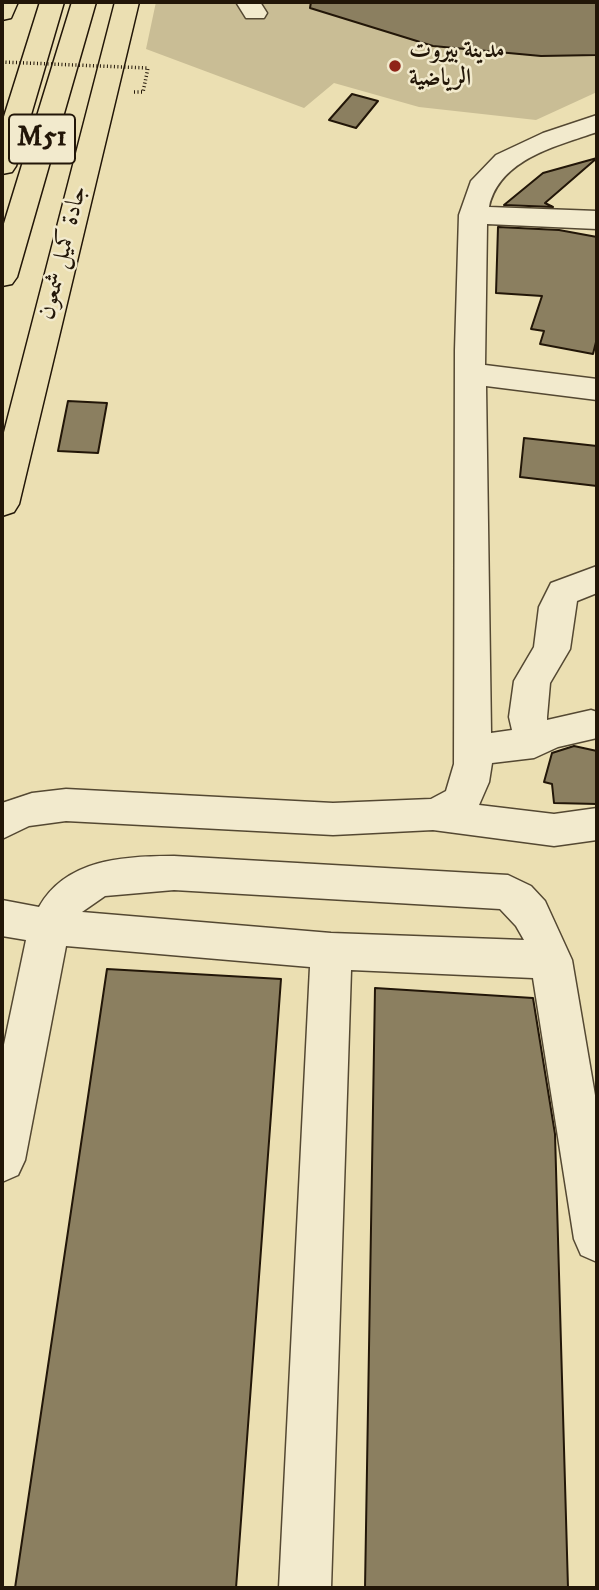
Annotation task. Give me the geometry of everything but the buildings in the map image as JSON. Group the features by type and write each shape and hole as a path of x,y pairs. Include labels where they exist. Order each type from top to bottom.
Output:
{"main road":[{"path":"2,13 6,2"},
{"name":"M51","path":"2,166 52,2"},
{"name":"جادة كميل شمعون","path":"2,277 84,2"},
{"name":"جادة كميل شمعون","path":"2,504 127,2"}],"street":[{"path":"438,816 455,807 465,796 471,782 468,320 473,215 480,189 500,165 597,123"},
{"path":"473,215 540,220 597,220"},
{"path":"470,374 597,389"},
{"path":"534,743 528,717 532,681 552,649 557,607 563,592 597,579"},
{"path":"472,750 534,743 549,734 591,724"},
{"path":"2,823 11,816 37,807 65,805 359,819 438,816 554,830 597,824"},
{"path":"2,1160 49,927 64,901 77,891 121,873 508,892 523,902 532,913 551,960 597,1239"},
{"path":"2,918 49,927 331,951 551,960"},
{"path":"305,1588 331,951"}],"path":[{"path":"2,62 148,68"}],"shaded area":[{"name":"مدينة بيروت الرياضية","path":"156,2 597,2 597,92 536,120 419,107 334,83 304,108 146,49"}],"place":[{"name":"مدينة بيروت الرياضية","path":"395,66"}]}
